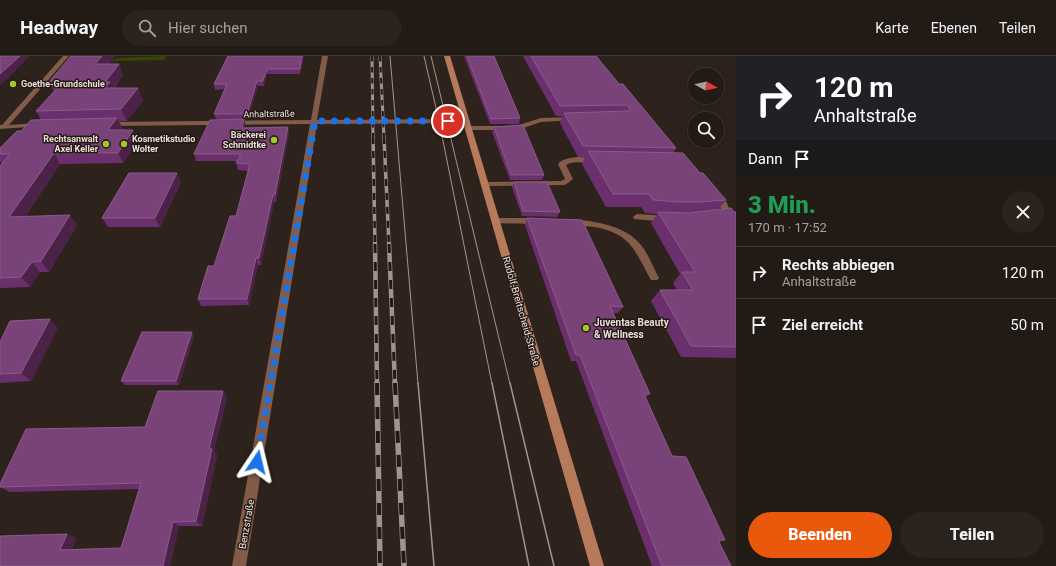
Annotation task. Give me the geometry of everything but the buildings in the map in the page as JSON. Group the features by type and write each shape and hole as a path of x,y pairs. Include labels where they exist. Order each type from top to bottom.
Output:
{"street":[{"path":"2,128 66,56"},
{"name":"Benzstraße","path":"239,566 325,56"},
{"name":"Rudolf-Breitscheid-Straße","path":"447,56 597,566"},
{"name":"Anhaltstraße","path":"97,124 315,121 468,124 517,128 541,120 585,119"},
{"path":"2,128 50,125"},
{"path":"485,184 562,183 569,179 562,164 564,162 569,160 607,160"},
{"path":"708,185 723,203 726,211 724,215 710,218"},
{"path":"637,217 679,219"},
{"path":"496,221 547,222"},
{"path":"561,222 595,224 615,231 635,244 654,278"}],"green space":[{"path":"166,56 164,60 110,61 119,58"}],"tram line":[{"path":"390,56 418,384"},
{"path":"424,56 439,121 492,384"},
{"path":"431,56 510,384"},
{"path":"418,383 434,566"},
{"path":"492,383 529,566"},
{"path":"510,383 554,566"}],"railway":[{"path":"372,56 373,138"},
{"path":"380,56 384,138"},
{"path":"373,137 375,245"},
{"path":"384,137 389,245"},
{"path":"375,244 377,384"},
{"path":"389,244 395,384"},
{"path":"377,383 380,566"},
{"path":"395,383 404,566"}],"place":[{"name":"Goethe-Grundschule","path":"13,84"},
{"name":"Bäckerei Schmidtke","path":"274,140"},
{"name":"Rechtsanwalt Axel Keller","path":"106,144"},
{"name":"Kosmetikstudio Wolter","path":"124,144"},
{"name":"Juventas Beauty & Wellness","path":"586,328"}],"route":[{"path":"257,462 315,121 448,121"}]}
